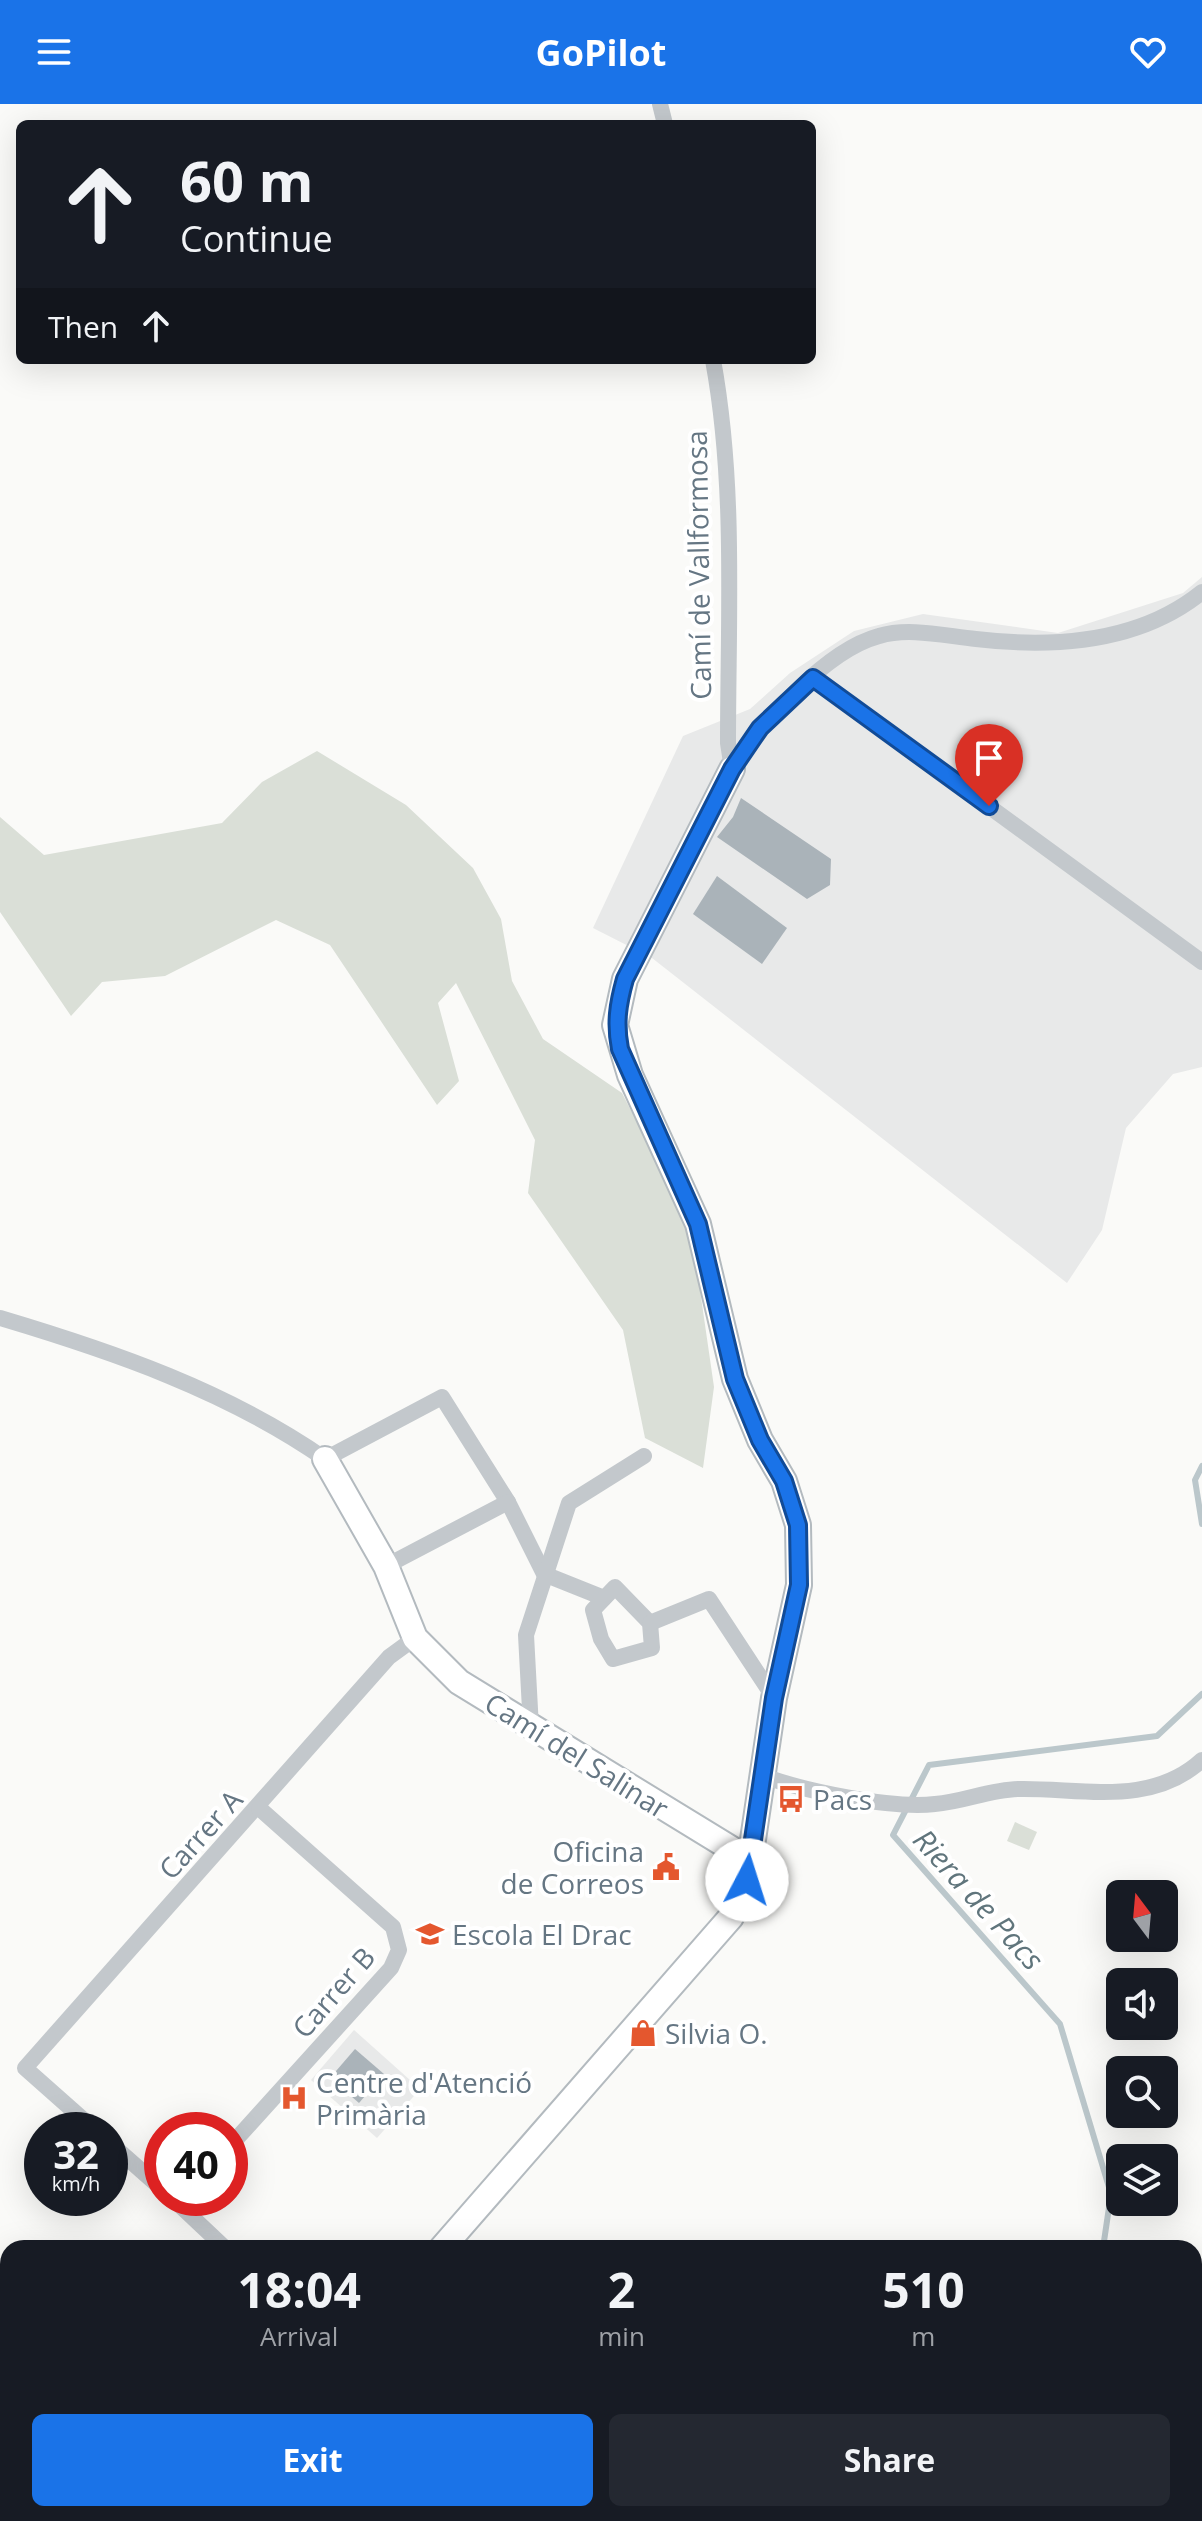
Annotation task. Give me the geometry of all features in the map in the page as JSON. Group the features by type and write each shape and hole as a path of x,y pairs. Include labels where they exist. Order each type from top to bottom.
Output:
{"street":[{"name":"Camí de Vallformosa","path":"713,364 728,514 728,743 732,769"},
{"path":"449,2240 731,1917 747,1880 774,1698 799,1585 798,1525 784,1481 760,1440 735,1379 698,1224 630,1075 615,1025 625,979 732,769 760,728 846,650 881,635 908,632 1044,644 1083,642 1154,618 1202,592"},
{"path":"813,678 1202,962"},
{"path":"0,1318 98,1347 230,1402 278,1427 325,1459 386,1566 415,1638"},
{"path":"325,1459 442,1397 508,1502 544,1574 604,1598"},
{"path":"531,1728 526,1635 569,1503 644,1456"},
{"path":"386,1566 508,1502"},
{"path":"615,1587 650,1623 652,1648 613,1659 601,1639 593,1610 615,1587"},
{"path":"650,1623 709,1599 774,1698"},
{"name":"Camí del Salinar","path":"415,1638 459,1682 748,1859"},
{"name":"Carrer A","path":"75,2112 25,2068 259,1808 389,1657 415,1638"},
{"path":"761,1775 782,1783 911,1806 961,1801 1019,1789 1105,1794 1151,1788 1174,1780 1202,1760"},
{"name":"Carrer B","path":"248,2126 391,1968 399,1950 393,1927 259,1808"},
{"path":"128,2159 144,2173"},
{"path":"194,2216 217,2240"}],"shaded area":[{"path":"1202,577 1202,1067 1173,1074 1126,1128 1102,1230 1067,1283 652,958 593,928 683,736 750,709 790,673 854,631 923,614 1058,633 1183,593"},
{"path":"317,751 406,805 473,868 501,919 512,981 543,1039 622,1093 691,1228 714,1387 703,1468 645,1438 623,1330 528,1193 535,1140 456,983 438,1003 459,1081 437,1105 330,945 276,920 165,976 102,982 71,1016 0,912 0,817 44,855 222,823 262,782"},
{"path":"1015,1822 1037,1832 1029,1850 1007,1841"},
{"path":"354,2030 420,2089 377,2138 311,2080"}],"building":[{"path":"741,798 831,859 830,885 807,899 717,837 733,817"},
{"path":"717,876 787,928 762,964 693,914"},
{"path":"355,2049 384,2074 359,2103 330,2078"}],"waterway":[{"name":"Riera de Pacs","path":"1202,1466 1195,1480 1202,1524"},
{"name":"Riera de Pacs","path":"1104,2240 1111,2194 1060,2024 893,1835 929,1765 1157,1736 1202,1694"}],"place":[{"name":"Pacs","path":"791,1799"},
{"name":"Oficina de Correos","path":"666,1867"},
{"name":"Escola El Drac","path":"430,1934"},
{"name":"Silvia O.","path":"643,2033"},
{"name":"Centre d'Atenció Primària","path":"294,2098"}],"route":[{"path":"747,1880 774,1698 799,1585 801,1560 798,1525 784,1481 760,1440 735,1379 698,1224 620,1049 615,1025 619,1000 625,979 732,769 760,728 813,678 989,806"}]}
